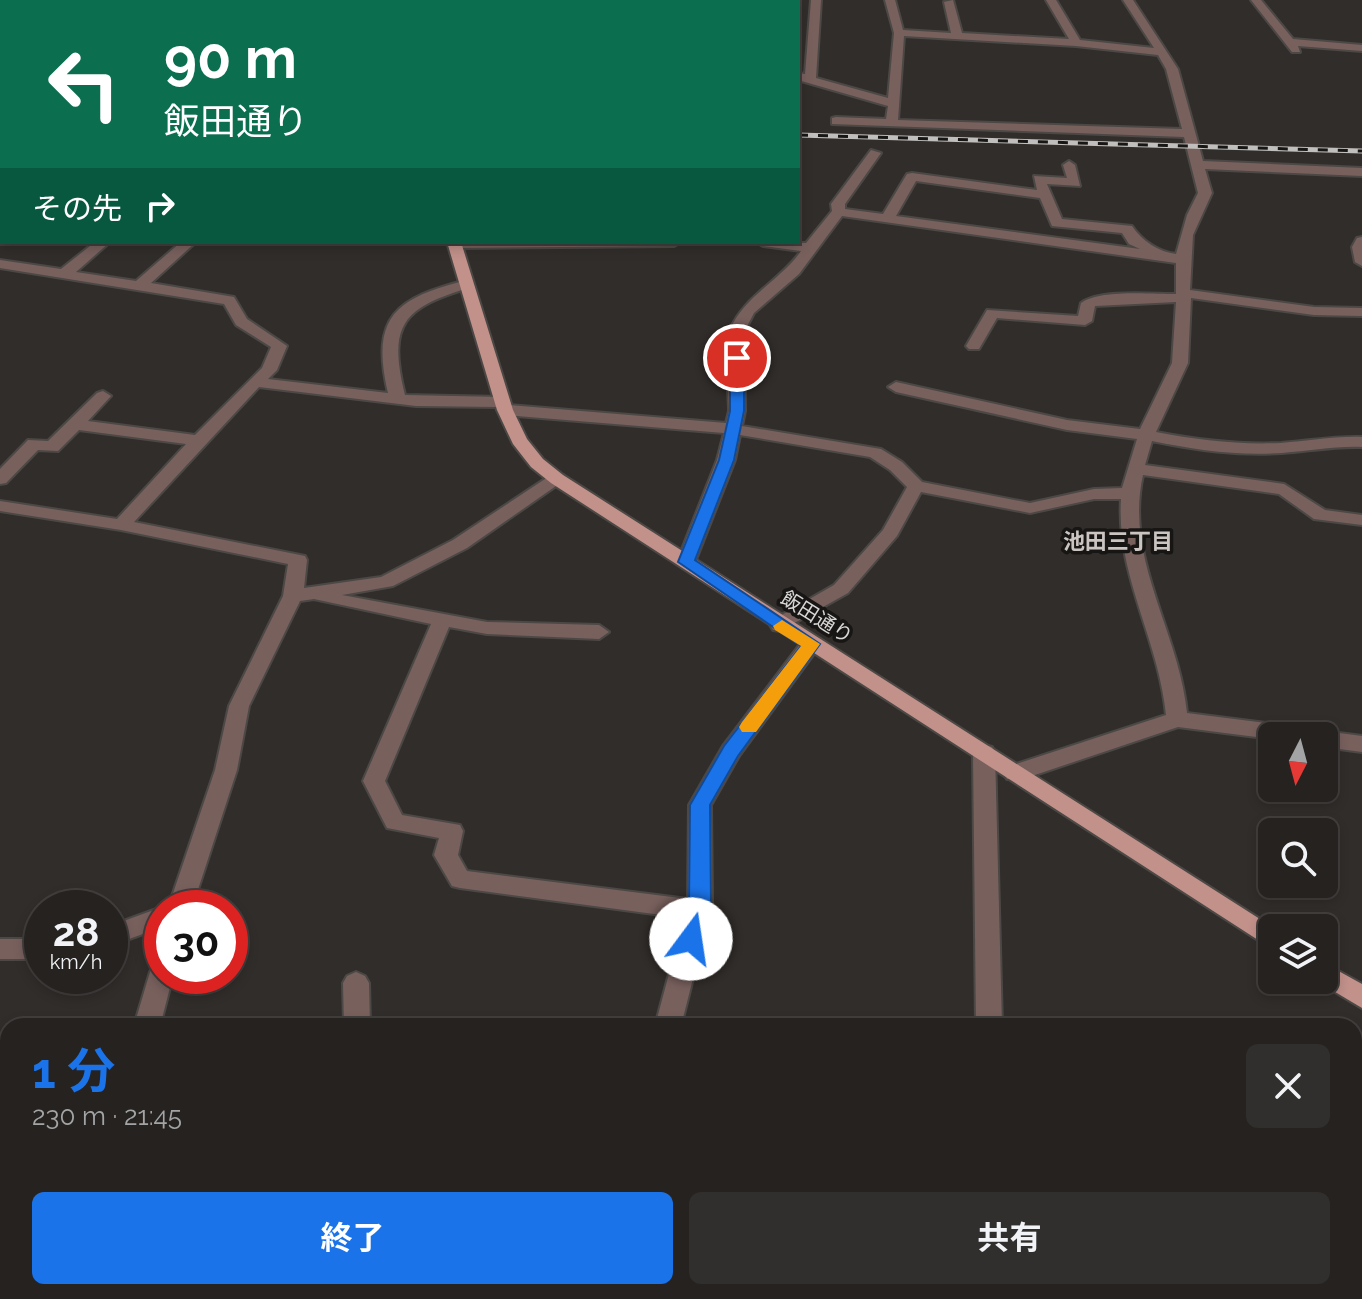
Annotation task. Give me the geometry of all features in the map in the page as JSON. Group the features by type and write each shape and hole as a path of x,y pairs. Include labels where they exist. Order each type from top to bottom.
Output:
{"main road":[{"name":"飯田通り","path":"454,244 504,406 519,440 537,463 780,625 1258,930"},
{"path":"1338,982 1362,997"}],"street":[{"path":"816,0 816,25 804,78 895,104"},
{"path":"890,0 899,33 892,123"},
{"path":"1051,0 1076,43"},
{"path":"1128,0 1172,69 1205,193 1188,223 1178,260 1183,296 1182,353 1175,377 1146,435 1131,493 1128,521 1145,607 1171,674 1177,719"},
{"path":"1256,0 1302,56"},
{"path":"949,2 957,36"},
{"path":"800,25 816,25"},
{"path":"899,33 1076,43 1164,52"},
{"path":"1289,42 1362,48"},
{"path":"836,121 1187,133"},
{"path":"686,562 726,460 737,411 736,332 748,311 794,271 839,212 838,204 875,153"},
{"path":"1069,165 1075,183 1039,179 1057,223 1127,229 1134,241 1178,260"},
{"path":"1198,165 1362,172"},
{"path":"887,219 912,177 1046,195"},
{"path":"839,212 1178,260"},
{"path":"1362,241 1359,247 1362,262"},
{"path":"64,274 101,244"},
{"path":"139,286 187,244"},
{"path":"779,244 810,248"},
{"path":"0,264 229,300 241,322 279,346 269,370 121,525"},
{"path":"398,399 389,349 394,327 404,310 416,300 467,284"},
{"path":"974,346 992,313 1085,321 1088,303 1111,299 1183,296 1314,311 1362,312"},
{"path":"256,382 398,399 504,406 733,429 875,453 896,466 916,486 1030,508 1094,494 1131,493"},
{"path":"896,387 1067,425 1146,435 1179,444 1242,450 1330,441 1362,442"},
{"path":"0,479 34,444 52,447 103,396"},
{"path":"75,424 198,441"},
{"path":"1137,469 1284,489 1320,515 1362,520"},
{"path":"300,595 386,582 460,544 557,479"},
{"path":"780,625 841,589 891,532 916,486"},
{"path":"0,506 121,525 298,560 300,595 239,706 226,770 186,890"},
{"path":"300,595 487,628 599,632"},
{"path":"442,620 374,781 395,822 452,831 446,855 460,879 698,910"},
{"path":"670,1018 698,910 700,805 731,751 811,644"},
{"path":"1015,773 1177,719 1258,730"},
{"path":"1338,741 1362,744"},
{"path":"984,753 989,1018"},
{"path":"0,949 24,949"},
{"path":"356,983 357,1018"},
{"path":"149,1018 156,994"}],"railway":[{"path":"800,135 1362,151"}],"slow traffic":[{"path":"749,727 811,644 782,626"}],"district":[{"name":"池田三丁目","path":"1118,541"}],"route":[{"path":"691,939 700,903 700,805 731,751 811,644 686,562 726,460 737,411 737,358"}]}
